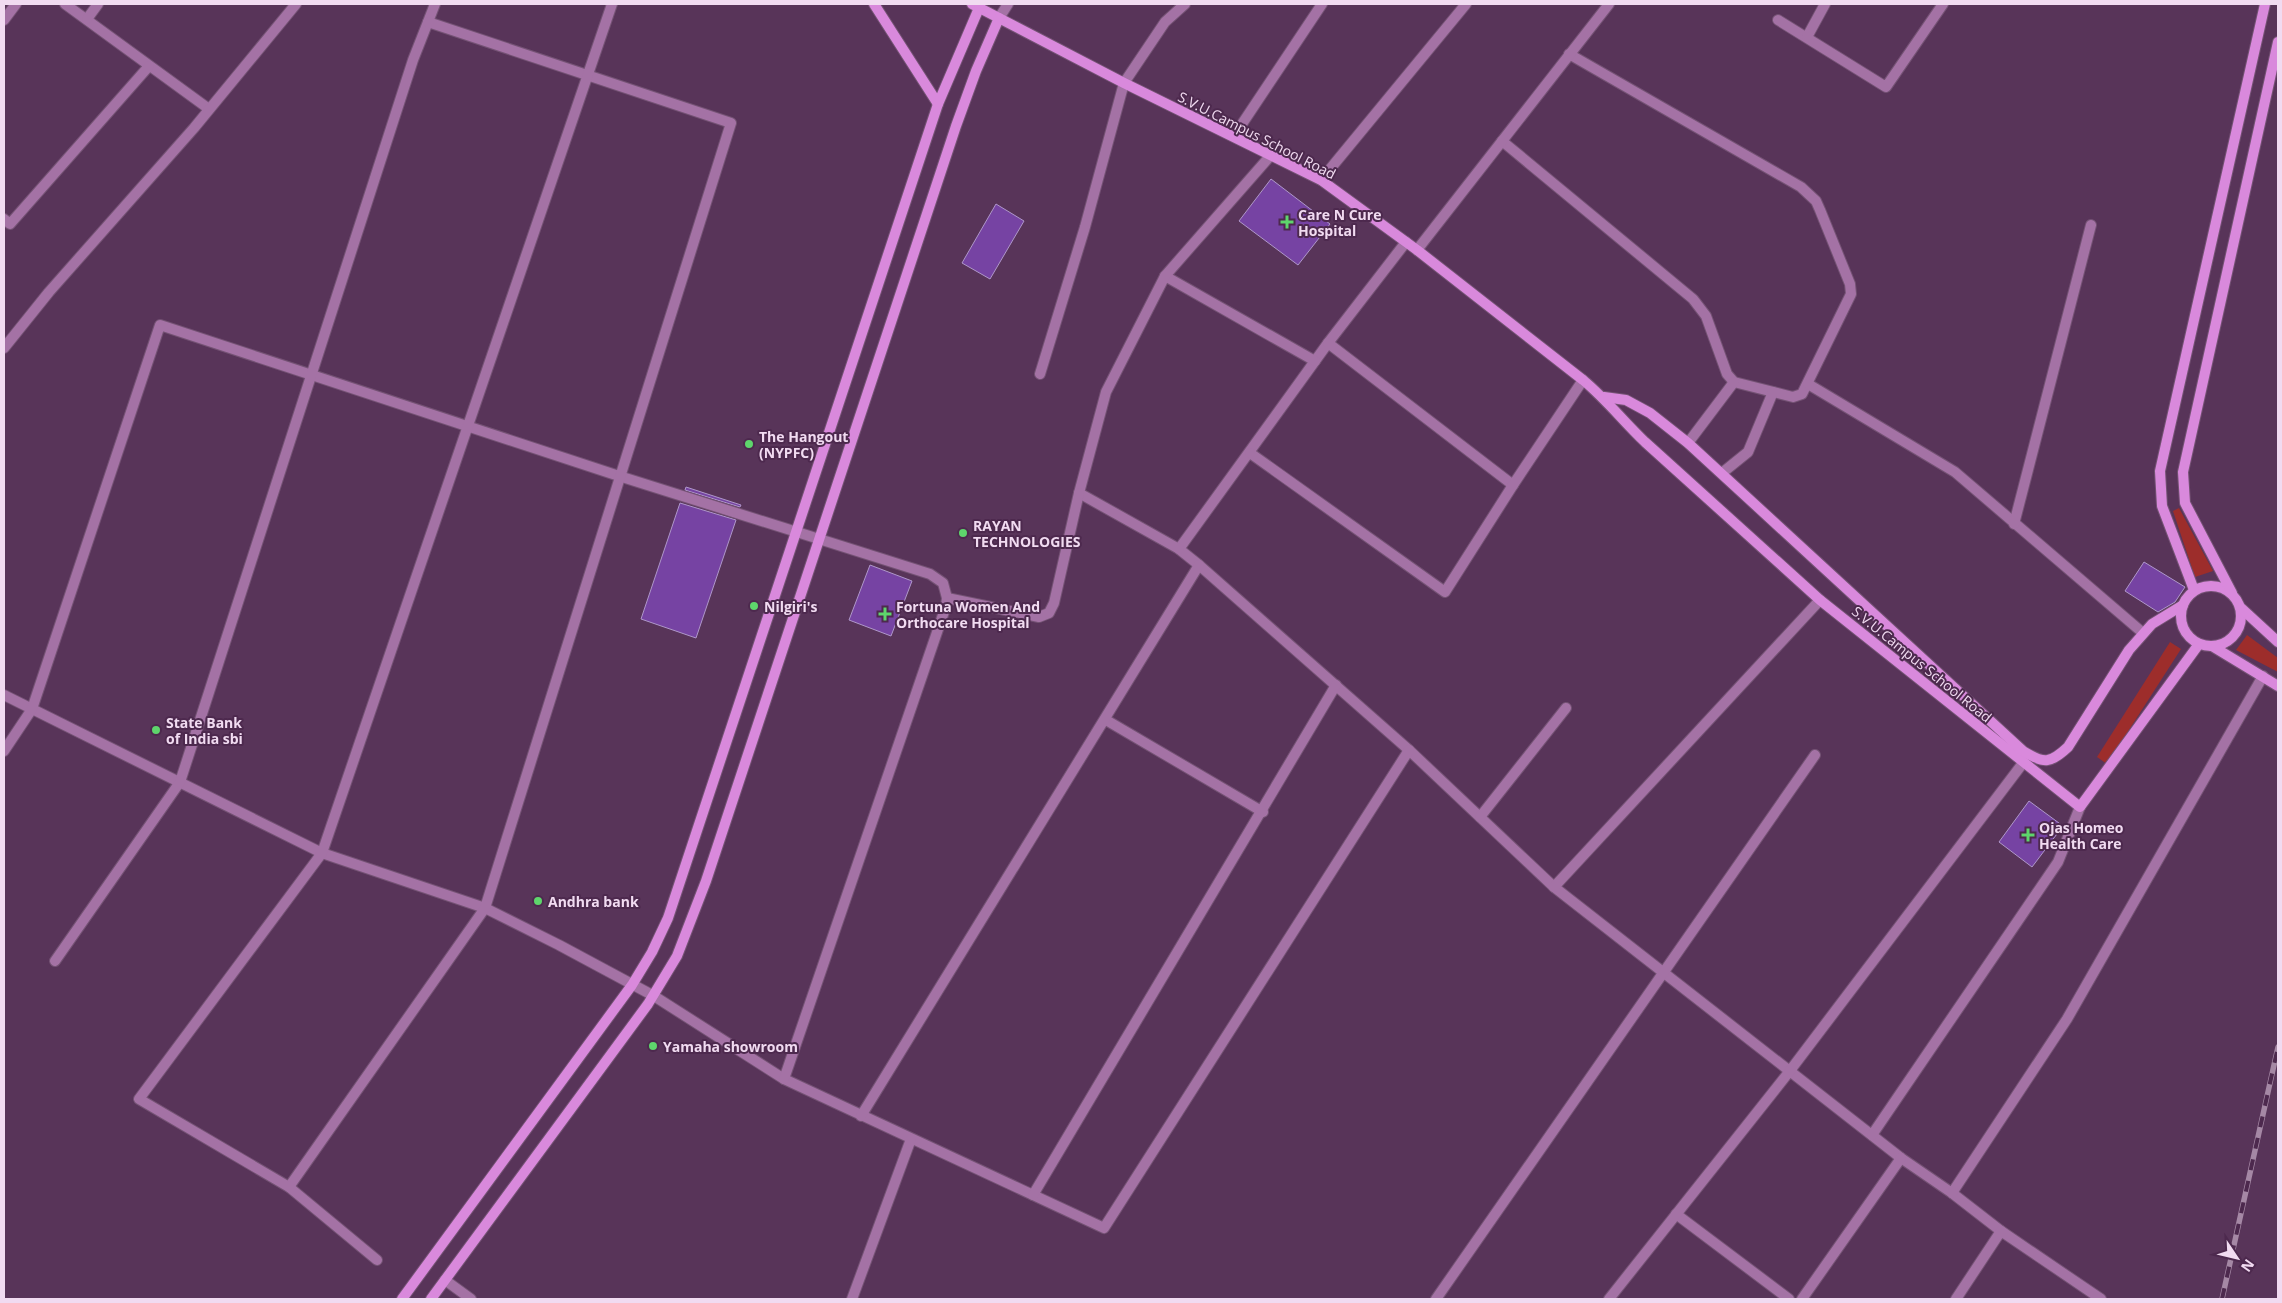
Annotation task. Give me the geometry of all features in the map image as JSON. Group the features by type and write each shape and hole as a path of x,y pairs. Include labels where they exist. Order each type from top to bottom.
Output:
{"street":[{"path":"4,20 16,4"},
{"path":"65,4 209,109"},
{"path":"87,19 98,4"},
{"path":"4,348 49,292 209,109 296,4"},
{"path":"56,961 180,782 413,60 435,4"},
{"path":"377,1260 289,1187 139,1099 322,853 612,4"},
{"path":"874,4 938,104"},
{"path":"431,1299 654,996 677,956 690,927 956,126 976,71 999,18 1008,4"},
{"path":"1040,374 1085,227 1124,84 1165,22 1185,4"},
{"path":"1234,136 1322,4"},
{"path":"1320,180 1466,4"},
{"path":"1417,250 1608,4"},
{"path":"1807,38 1825,4"},
{"path":"1778,20 1886,87 1943,4"},
{"path":"2194,590 2162,506 2160,471 2265,4"},
{"path":"402,1299 632,986 652,952 668,918 938,104 975,6"},
{"name":"S.V.U.Campus School Road","path":"975,6 1124,84 1234,136 1320,180 1406,242 1604,397 1624,422 1645,442 1820,600 2080,808"},
{"path":"289,1187 485,908 731,123 428,22"},
{"path":"2278,42 2183,472 2185,503 2232,593 2241,608 2278,642"},
{"path":"1502,141 1693,299 1706,316 1727,374 1734,382 1793,397 1802,394 1852,294 1850,284 1816,201 1801,187 1570,54"},
{"path":"4,220 10,224 150,66"},
{"path":"947,598 1039,617 1048,613 1054,603 1079,493 1106,392 1165,276 1271,155"},
{"path":"2014,524 2091,226"},
{"path":"1179,550 1328,342 1406,242"},
{"path":"1165,276 1315,361"},
{"path":"4,751 32,709 160,325 619,476 930,574 943,583 947,598 784,1079"},
{"path":"1328,342 1513,485"},
{"path":"1250,453 1446,592 1513,485 1583,380"},
{"path":"1688,442 1734,382"},
{"path":"1808,384 1955,472 2143,633"},
{"path":"1722,473 1748,452 1773,392"},
{"name":"S.V.U.Campus School Road","path":"1604,397 1626,400 1650,413 1688,442 2023,751 2039,761 2056,759 2068,747 2129,650 2152,624 2183,605"},
{"path":"1079,493 1179,550 1199,565 1409,750 1554,886 1901,1158 1952,1193 2001,1231 2100,1299"},
{"path":"861,1116 1106,720 1199,565"},
{"path":"2232,593 2213,585 2203,586 2194,590 2183,605 2182,623 2191,639 2198,644 2212,646 2278,686"},
{"path":"1554,886 1820,600"},
{"path":"2212,646 2229,640 2235,634 2240,626 2241,608"},
{"path":"1872,1135 2058,862 2080,808 2198,644"},
{"path":"1952,1193 2067,1019 2263,676"},
{"path":"1033,1195 1263,812 1336,685"},
{"path":"4,695 322,853 485,908 654,996 784,1079 1104,1228 1409,750"},
{"path":"1480,817 1566,708"},
{"path":"1106,720 1263,812"},
{"path":"1436,1299 1815,755"},
{"path":"1609,1299 1789,1072 2023,763"},
{"path":"852,1299 911,1139"},
{"path":"1802,1299 1901,1158"},
{"path":"1676,1214 1789,1299"},
{"path":"1956,1299 2001,1231"},
{"path":"445,1280 472,1299"}],"shaded area":[{"path":"2179,508 2213,571 2195,577 2173,511"},
{"path":"2247,635 2278,658 2278,672 2236,650"},
{"path":"2170,642 2181,649 2107,764 2097,757"}],"building":[{"path":"1271,179 1330,224 1298,265 1239,221"},
{"path":"996,204 1024,221 990,279 962,263"},
{"path":"686,487 741,505 740,507 685,490"},
{"path":"680,503 736,520 696,638 641,619"},
{"path":"2144,562 2185,587 2175,602 2158,612 2125,591"},
{"path":"870,565 912,581 891,636 849,620"},
{"path":"2029,801 2063,826 2032,867 1999,842"}],"railway":[{"path":"2222,1299 2278,1047"}],"place":[{"name":"Care N Cure Hospital","path":"1287,222"},
{"name":"The Hangout (NYPFC)","path":"749,444"},
{"name":"RAYAN TECHNOLOGIES","path":"963,533"},
{"name":"Nilgiri's","path":"754,606"},
{"name":"Fortuna Women And Orthocare Hospital","path":"885,614"},
{"name":"State Bank of India sbi","path":"156,730"},
{"name":"Ojas Homeo Health Care","path":"2028,835"},
{"name":"Andhra bank","path":"538,901"},
{"name":"Yamaha showroom","path":"653,1046"}]}
